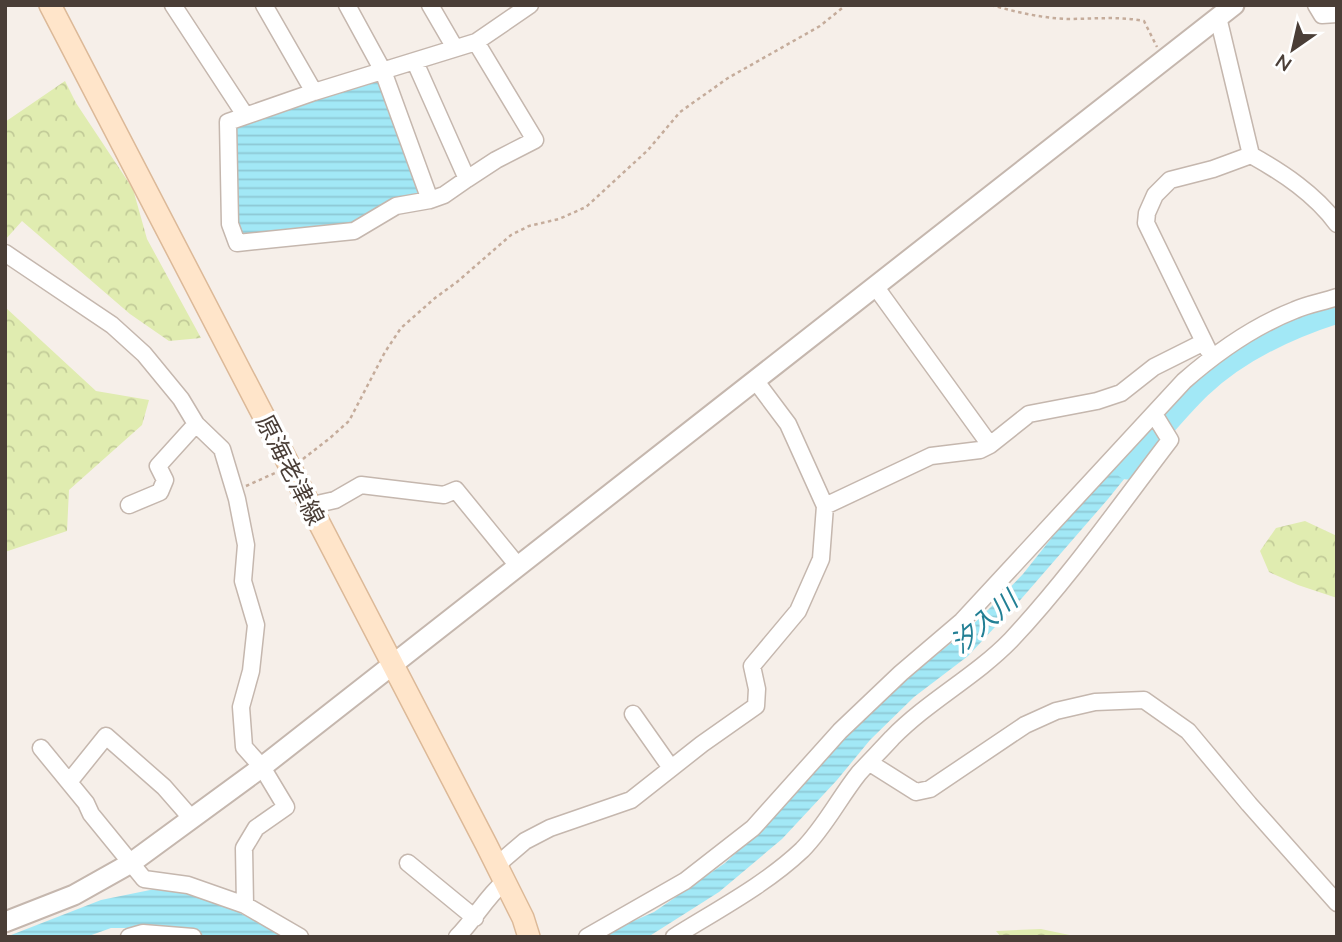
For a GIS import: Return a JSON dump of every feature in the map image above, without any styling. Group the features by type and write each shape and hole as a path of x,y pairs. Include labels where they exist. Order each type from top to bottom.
{"main road":[{"name":"原海老津線","path":"50,5 501,873 523,918 528,937"}],"street":[{"path":"264,5 314,92"},
{"path":"347,5 383,71 430,200"},
{"path":"430,5 455,48"},
{"path":"1316,5 1322,15 1337,14"},
{"path":"177,7 245,115"},
{"path":"476,42 535,141 496,160 444,195 396,206 354,231 237,243 229,224 228,122 314,92 476,42 522,8"},
{"path":"5,922 74,895 131,863 262,767 1226,11"},
{"path":"1226,11 1233,86 1251,155 1290,178 1337,224"},
{"path":"415,62 467,179"},
{"path":"1208,349 1146,223 1147,213 1155,195 1170,180 1213,169 1251,155"},
{"path":"5,253 112,325 136,347 181,399 196,424 222,449 237,499 246,545 243,581 256,625 251,671 241,707 244,747 262,767 285,807 256,828 244,848 245,905"},
{"path":"875,286 990,446"},
{"path":"825,506 931,456 980,450 990,446 1029,414 1097,401 1121,393 1154,367 1230,344 1296,309 1337,297"},
{"path":"587,937 685,881 752,828 840,731 901,673 962,621 1184,381 1208,349"},
{"path":"457,937 475,918 501,873 525,841 550,828 631,800 757,706 757,689 752,666 798,611 821,559 825,506 788,424 755,380"},
{"path":"674,937 766,879 802,850 860,773 893,737 927,707 981,667 1009,641 1066,577 1170,440 1154,414"},
{"path":"129,505 160,492 165,480 158,466 196,424"},
{"path":"308,506 335,500 361,485 444,495 456,491 518,566"},
{"path":"870,763 916,792 930,789 1025,725 1056,711 1095,702 1144,700 1188,731 1337,903"},
{"path":"633,714 671,768"},
{"path":"69,782 106,736 164,787 192,819"},
{"path":"41,748 144,879 188,885 245,905 300,937"},
{"path":"408,863 475,918"},
{"path":"129,937 143,933 193,937"}],"path":[{"path":"233,491 289,468 313,452 349,421 384,352 401,328 510,235 586,207 648,150 680,112 728,78 820,26 846,5"},
{"path":"991,5 1018,13 1066,19 1127,18 1144,22 1164,59"}],"green space":[{"path":"65,81 76,103 133,189 147,239 201,338 169,341 130,314 22,221 5,240 5,122"},
{"path":"5,307 96,391 149,400 142,425 69,490 67,531 5,552"},
{"path":"1305,521 1337,536 1337,598 1269,572 1260,551 1276,528"},
{"path":"1041,929 1079,937 1001,937 996,931"}],"water":[{"path":"379,81 422,194 354,222 240,237 235,224 235,125"},
{"name":"汐入川","path":"1152,421 1158,429 1137,463 1022,598 968,656 914,697 870,740 782,839 719,892 648,937 604,937 613,930 654,912 725,863 766,825 835,743 880,700 966,631 1023,574 1080,502"},
{"path":"155,889 190,892 214,899 284,937 213,937 165,928 111,928 86,937 6,937 101,900"}],"waterway":[{"name":"汐入川","path":"1127,468 1190,397 1230,362 1282,333 1337,312"}]}
